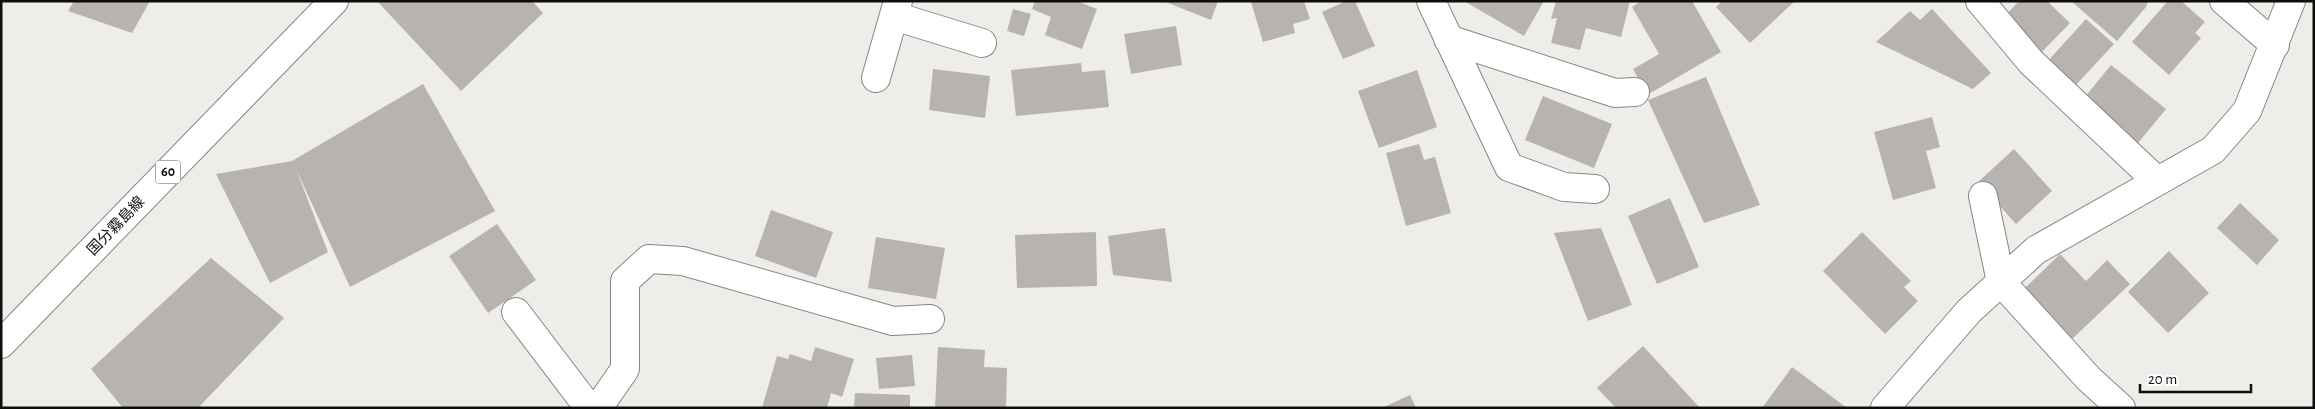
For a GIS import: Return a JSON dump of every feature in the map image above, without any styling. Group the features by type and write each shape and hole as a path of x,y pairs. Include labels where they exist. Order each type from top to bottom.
{"street":[{"name":"国分霧島線","path":"1,344 334,1"},
{"path":"1431,1 1509,167 1564,186 1595,189"},
{"path":"1980,1 2031,62 2158,181"},
{"path":"2224,1 2275,45"},
{"path":"1885,408 1969,311 2036,250 2213,150 2247,110 2275,45 2291,1"},
{"path":"876,78 896,8 982,43"},
{"path":"1448,39 1615,93 1635,92"},
{"path":"1983,196 2001,282 2089,379 2121,408"},
{"path":"598,408 625,369 625,281 649,259 683,261 893,321 930,319"},
{"path":"516,312 590,408"}],"building":[{"path":"74,1 150,1 132,33 68,11"},
{"path":"377,1 532,1 543,13 461,91"},
{"path":"1035,1 1077,1 1097,9 1082,49 1045,35 1051,17 1032,9"},
{"path":"1163,1 1218,1 1211,20"},
{"path":"1304,1 1310,19 1293,24 1295,33 1263,42 1251,2"},
{"path":"1346,1 1355,1 1375,46 1343,59 1322,12"},
{"path":"1464,1 1544,1 1524,36"},
{"path":"1556,1 1630,1 1621,37 1586,28 1580,50 1551,43 1557,18 1551,19"},
{"path":"1641,1 1692,1 1721,52 1647,95 1633,69 1659,54 1632,7"},
{"path":"1722,1 1795,1 1750,43 1716,7"},
{"path":"2019,1 2047,1 2070,23 2038,56 2000,21"},
{"path":"2071,1 2148,1 2146,7 2117,41"},
{"path":"2168,1 2181,1 2205,22 2195,33 2201,38 2169,75 2132,42"},
{"path":"1013,9 1031,14 1024,36 1007,31"},
{"path":"1932,9 1991,73 1973,89 1876,42 1910,11 1920,20"},
{"path":"2086,19 2114,44 2073,88 2046,63"},
{"path":"1176,26 1182,65 1131,74 1124,34"},
{"path":"1081,63 1082,72 1105,70 1109,107 1016,116 1011,70"},
{"path":"2111,65 2166,109 2134,148 2080,103"},
{"path":"933,69 990,76 985,118 929,110"},
{"path":"1417,70 1437,127 1379,148 1358,91"},
{"path":"1706,77 1760,205 1704,223 1648,100"},
{"path":"423,84 495,211 350,287 296,169 328,252 270,283 216,174 292,161"},
{"path":"1543,96 1612,124 1594,168 1525,140"},
{"path":"1932,117 1940,147 1926,151 1936,188 1893,200 1874,132"},
{"path":"1419,144 1424,160 1435,157 1451,213 1406,226 1386,153"},
{"path":"2014,149 2052,191 2016,224 1978,182"},
{"path":"1670,198 1699,267 1657,284 1628,216"},
{"path":"2240,203 2279,240 2257,265 2217,228"},
{"path":"771,210 833,232 816,278 755,256"},
{"path":"497,224 536,280 488,313 449,256"},
{"path":"1165,228 1172,282 1113,275 1108,236"},
{"path":"1601,228 1632,305 1588,321 1554,233"},
{"path":"1096,232 1097,286 1017,288 1015,235"},
{"path":"1862,232 1911,281 1904,287 1918,301 1885,334 1823,271"},
{"path":"876,237 945,248 936,299 868,288"},
{"path":"2169,251 2209,293 2168,333 2128,292"},
{"path":"2060,254 2086,281 2107,260 2130,284 2070,341 2022,291"},
{"path":"211,258 284,318 198,408 123,408 91,369"},
{"path":"1643,346 1700,408 1616,408 1597,388"},
{"path":"815,347 854,359 842,397 831,393 827,408 762,408 777,356 788,359 790,354 811,361"},
{"path":"938,347 985,350 984,367 1007,368 1006,408 935,408"},
{"path":"912,355 915,386 879,389 876,358"},
{"path":"1792,367 1847,408 1762,408"},
{"path":"855,393 910,395 910,408 854,408"},
{"path":"1410,395 1416,408 1382,408"}]}
